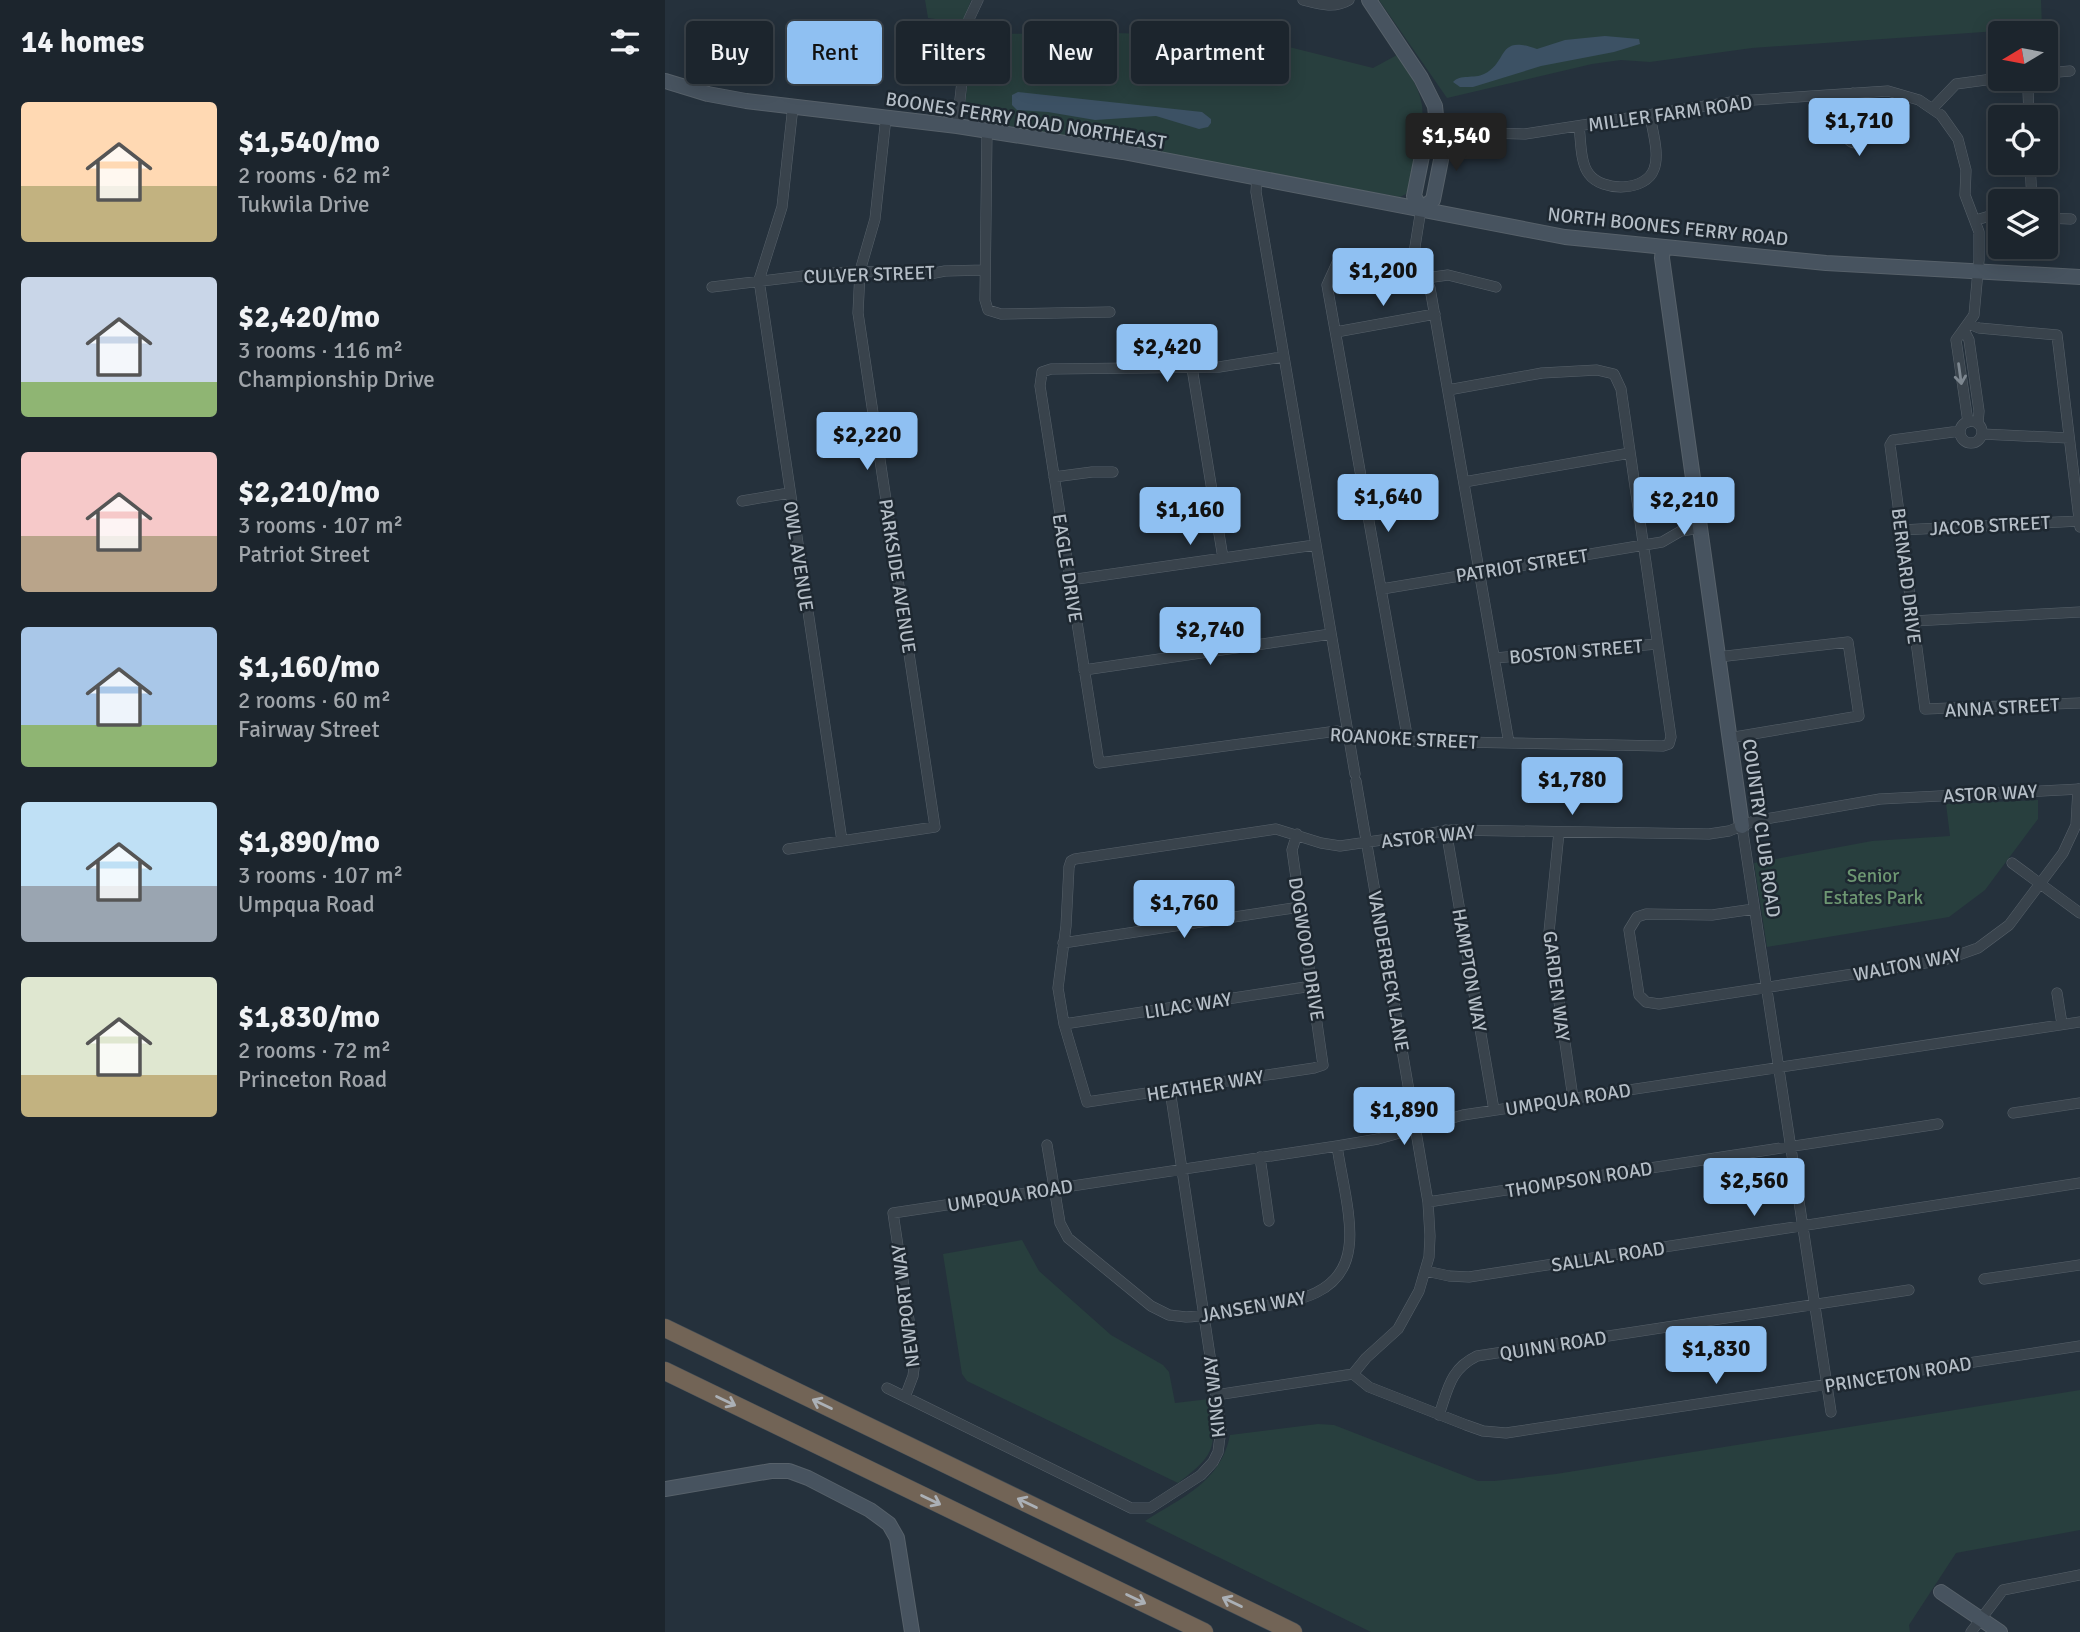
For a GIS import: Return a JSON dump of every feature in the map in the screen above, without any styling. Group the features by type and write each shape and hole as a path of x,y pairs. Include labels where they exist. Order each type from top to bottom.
{"highway":[{"path":"665,1328 1293,1632"},
{"path":"665,1371 1205,1632"}],"main road":[{"path":"1369,0 1427,88 1435,106 1437,125 1445,140 1433,200 1421,209"},
{"name":"BOONES FERRY ROAD NORTHEAST","path":"665,82 708,93 987,130 1257,177"},
{"name":"NORTH BOONES FERRY ROAD","path":"1257,177 1565,237 1826,263 2080,277"},
{"name":"COUNTRY CLUB ROAD","path":"1663,247 1662,258 1742,826"},
{"path":"665,1489 771,1471 789,1471 870,1510 889,1524 897,1538 912,1632"},
{"path":"1941,1592 2000,1632"}],"street":[{"path":"957,126 969,19 978,0"},
{"path":"1303,0 1327,6 1343,4 1349,0"},
{"path":"2058,72 2070,71"},
{"path":"1988,80 1956,84 1934,108 1946,120 1961,146 1966,170 1965,195 1976,220 1979,237 1974,312 1967,327 1976,427 1975,442 1968,442 1961,436 1961,431 1976,427 2069,438"},
{"name":"MILLER FARM ROAD","path":"1437,125 1525,134 1733,101 1888,91 1919,100 1934,108"},
{"path":"1853,93 1855,122"},
{"name":"OWL AVENUE","path":"793,106 782,207 758,280 842,841"},
{"path":"1579,126 1585,167 1593,179 1602,184 1636,186 1646,181 1655,167 1650,115"},
{"name":"PARKSIDE AVENUE","path":"842,841 936,827 858,313 860,271 875,219 886,117"},
{"path":"987,130 985,300 988,310 1001,314 1111,312"},
{"name":"VANDERBECK LANE","path":"1257,177 1256,192 1282,357 1428,1202 1430,1237 1426,1271 1419,1292 1404,1321 1353,1374"},
{"path":"1421,209 1414,253 1426,278 1435,314 1509,743"},
{"path":"1976,220 1988,216"},
{"path":"2058,218 2071,219"},
{"path":"1337,263 1327,285 1408,741"},
{"name":"CULVER STREET","path":"712,287 860,271 924,275 945,271 985,270"},
{"path":"1426,278 1448,275 1496,287"},
{"path":"1336,332 1435,314"},
{"path":"1967,327 2057,335 2080,527"},
{"path":"1223,558 1192,368 1238,365 1282,357"},
{"name":"EAGLE DRIVE","path":"1099,763 1040,386 1042,372 1057,369 1192,368"},
{"path":"1448,390 1554,372 1597,370 1614,374 1621,389 1657,644"},
{"name":"BERNARD DRIVE","path":"1924,709 1890,441 1961,431"},
{"path":"1464,482 1630,453"},
{"path":"1054,477 1113,472"},
{"path":"742,500 789,493"},
{"name":"JACOB STREET","path":"1901,530 2079,521"},
{"name":"PATRIOT STREET","path":"1382,589 1666,541 1681,531 1700,528"},
{"path":"1070,580 1315,545"},
{"path":"1913,621 2080,612"},
{"path":"1084,670 1331,634"},
{"path":"1718,657 1848,642 1859,716 1729,738"},
{"name":"BOSTON STREET","path":"1495,658 1657,644"},
{"name":"ROANOKE STREET","path":"1099,763 1337,731 1408,741 1663,746 1669,744 1671,737 1657,644"},
{"name":"ANNA STREET","path":"1924,709 2080,703"},
{"name":"ASTOR WAY","path":"1063,943 1071,861 1268,830 1283,830 1329,845 1347,846 1446,830 1700,834 1729,831 1754,821 1898,797 2079,789"},
{"name":"WALTON WAY","path":"1754,909 1712,915 1646,914 1637,917 1629,930 1637,988 1641,998 1654,1004 1766,988 1957,957 1978,948 1998,935 2041,885 2063,853 2072,835 2078,812 2079,789"},
{"name":"COUNTRY CLUB ROAD","path":"1742,826 1831,1412"},
{"name":"HAMPTON WAY","path":"1446,830 1494,1110"},
{"name":"GARDEN WAY","path":"1559,832 1549,932 1573,1098"},
{"name":"DOGWOOD DRIVE","path":"1297,834 1292,850 1323,1065"},
{"path":"788,849 842,841"},
{"path":"2012,863 2080,913"},
{"path":"1064,1024 1058,988 1063,943 1300,907"},
{"name":"LILAC WAY","path":"1064,1024 1312,986"},
{"path":"2057,993 2062,1024"},
{"name":"UMPQUA ROAD","path":"893,1213 1378,1139 1449,1118 1494,1110 2080,1021"},
{"name":"HEATHER WAY","path":"1064,1024 1087,1102 1323,1065"},
{"name":"KING WAY","path":"887,1388 1122,1504 1145,1510 1192,1482 1213,1462 1221,1436 1170,1090"},
{"path":"2013,1113 2080,1103"},
{"name":"THOMPSON ROAD","path":"1428,1202 1938,1124"},
{"name":"JANSEN WAY","path":"1047,1144 1062,1229 1073,1244 1158,1311 1174,1316 1204,1315 1305,1298 1324,1289 1336,1277 1345,1263 1350,1238 1337,1146"},
{"path":"1260,1157 1269,1221"},
{"name":"SALLAL ROAD","path":"1426,1271 1469,1277 2080,1183"},
{"name":"NEWPORT WAY","path":"893,1213 915,1360 913,1376 905,1397"},
{"path":"1985,1279 2080,1265"},
{"name":"QUINN ROAD","path":"1439,1415 1454,1372 1464,1362 1477,1356 1909,1290"},
{"name":"PRINCETON ROAD","path":"1353,1374 1369,1387 1439,1415 1476,1429 1506,1433 2080,1346"},
{"path":"1216,1395 1353,1374"},
{"path":"1971,1632 1999,1593 2007,1588 2080,1575"}],"green space":[{"path":"925,0 971,0 964,21 928,18"},
{"path":"1379,0 2041,0 2042,21 1988,21 1988,32 1752,48 1650,62 1621,60 1592,64 1447,98"},
{"path":"1117,33 1131,33 1131,84 1289,84 1289,47 1373,68 1397,55 1415,85 1423,114 1409,188 1406,194 1400,197 975,120 967,115 965,106 967,84 1010,84 1010,34 1024,34 1024,84 1117,84"},
{"name":"Senior Estates Park","path":"2038,800 2038,819 1985,890 1949,917 1767,947 1754,863 1872,841 1950,836 1946,804"},
{"path":"1022,1240 1039,1271 1111,1335 1163,1365 1169,1372 1175,1403 1209,1399 1213,1428 1211,1448 1201,1464 1178,1483 967,1381 962,1374 943,1254"},
{"path":"2080,1390 2080,1530 1956,1553 1909,1625 1910,1632 1371,1632 1145,1521 1186,1496 1209,1477 1225,1451 1230,1435 1318,1424 1334,1425 1478,1481 1494,1481 1556,1474"}],"water":[{"path":"1605,36 1639,39 1640,44 1614,52 1541,66 1473,87 1460,87 1453,82 1459,78 1484,74 1492,69 1509,47 1515,45 1537,49 1565,40"},
{"path":"1018,92 1202,112 1211,119 1211,123 1208,127 1199,129 1156,116 1095,120 1017,110 1012,105 1012,95"}]}
